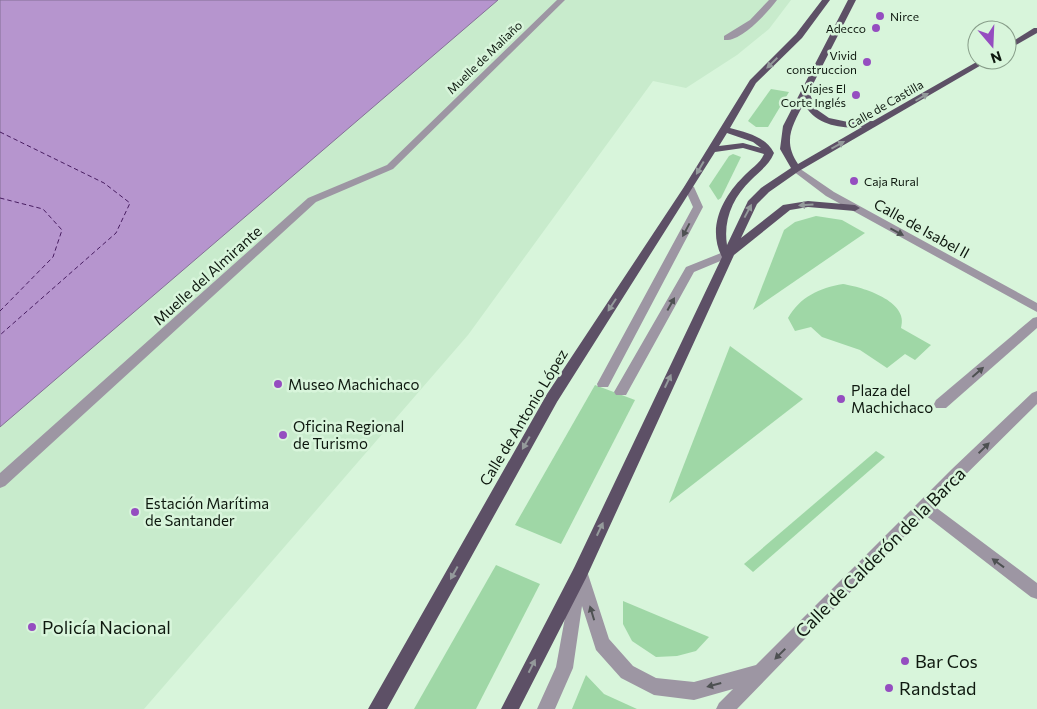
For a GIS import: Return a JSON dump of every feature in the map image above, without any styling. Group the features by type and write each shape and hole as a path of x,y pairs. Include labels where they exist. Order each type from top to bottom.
{"main road":[{"name":"Calle de Antonio López","path":"377,709 552,398 689,187 753,82 799,36 826,0"},
{"path":"510,709 580,573 748,210 757,197 796,168 786,154 784,140 788,126 852,0"},
{"path":"1017,42 1037,30"},
{"name":"Calle de Castilla","path":"796,168 969,70"},
{"path":"804,92 812,110 834,122 862,125 880,121"},
{"path":"723,129 751,138 764,145 769,153 763,164 737,188 723,215 720,226 722,248 726,255"},
{"path":"710,150 737,145 747,146 761,151 764,156 763,164"},
{"path":"726,255 787,207 808,204 855,208"}],"street":[{"name":"Muelle de Maliaño","path":"446,111 561,0"},
{"path":"727,38 744,30 759,18 773,0"},
{"name":"Muelle del Almirante","path":"0,482 312,200 390,167 446,111"},
{"name":"Calle de Isabel II","path":"796,168 830,194 1037,308"},
{"path":"603,384 698,207 689,187"},
{"path":"621,392 690,270 726,255"},
{"path":"941,404 1037,321"},
{"name":"Calle de Calderón de la Barca","path":"725,709 957,473 1037,396"},
{"path":"925,507 1037,592"},
{"path":"580,573 602,644 627,672 654,686 694,691 761,672"},
{"path":"546,709 564,668 580,573"}],"shaded area":[{"path":"0,0 498,0 0,427"},
{"path":"498,0 791,0 769,29 737,55 686,88 653,81 468,335 144,709 0,709 0,427"},
{"path":"771,89 789,92 768,127 756,127 748,121"},
{"path":"733,154 741,157 721,198 718,200 709,186 729,156"},
{"path":"816,216 842,220 865,233 753,310 784,230 795,222"},
{"path":"843,284 872,292 892,303 902,318 901,328 931,345 915,360 905,354 887,368 860,350 822,337 811,327 795,331 788,318 798,304 818,291"},
{"path":"730,346 803,399 669,503"},
{"path":"595,385 635,400 561,544 515,525"},
{"path":"876,451 885,457 753,572 744,564"},
{"path":"496,565 540,584 476,709 414,709"},
{"path":"623,601 709,637 696,651 677,656 656,657 632,641 623,624"},
{"path":"586,675 604,694 637,709 572,709"}],"ferry route":[{"path":"0,132 104,183 130,203 116,233 0,335"},
{"path":"0,198 43,209 62,230 53,257 0,311"}],"place":[{"name":"Nirce","path":"880,16"},
{"name":"Adecco","path":"876,28"},
{"name":"Vivid construccion","path":"867,62"},
{"name":"Viajes El Corte Inglés","path":"856,95"},
{"name":"Caja Rural","path":"854,181"},
{"name":"Museo Machichaco","path":"278,384"},
{"name":"Plaza del Machichaco","path":"841,399"},
{"name":"Oficina Regional de Turismo","path":"283,435"},
{"name":"Estación Marítima de Santander","path":"135,512"},
{"name":"Policía Nacional","path":"32,627"},
{"name":"Bar Cos","path":"905,661"},
{"name":"Randstad","path":"889,688"}]}
